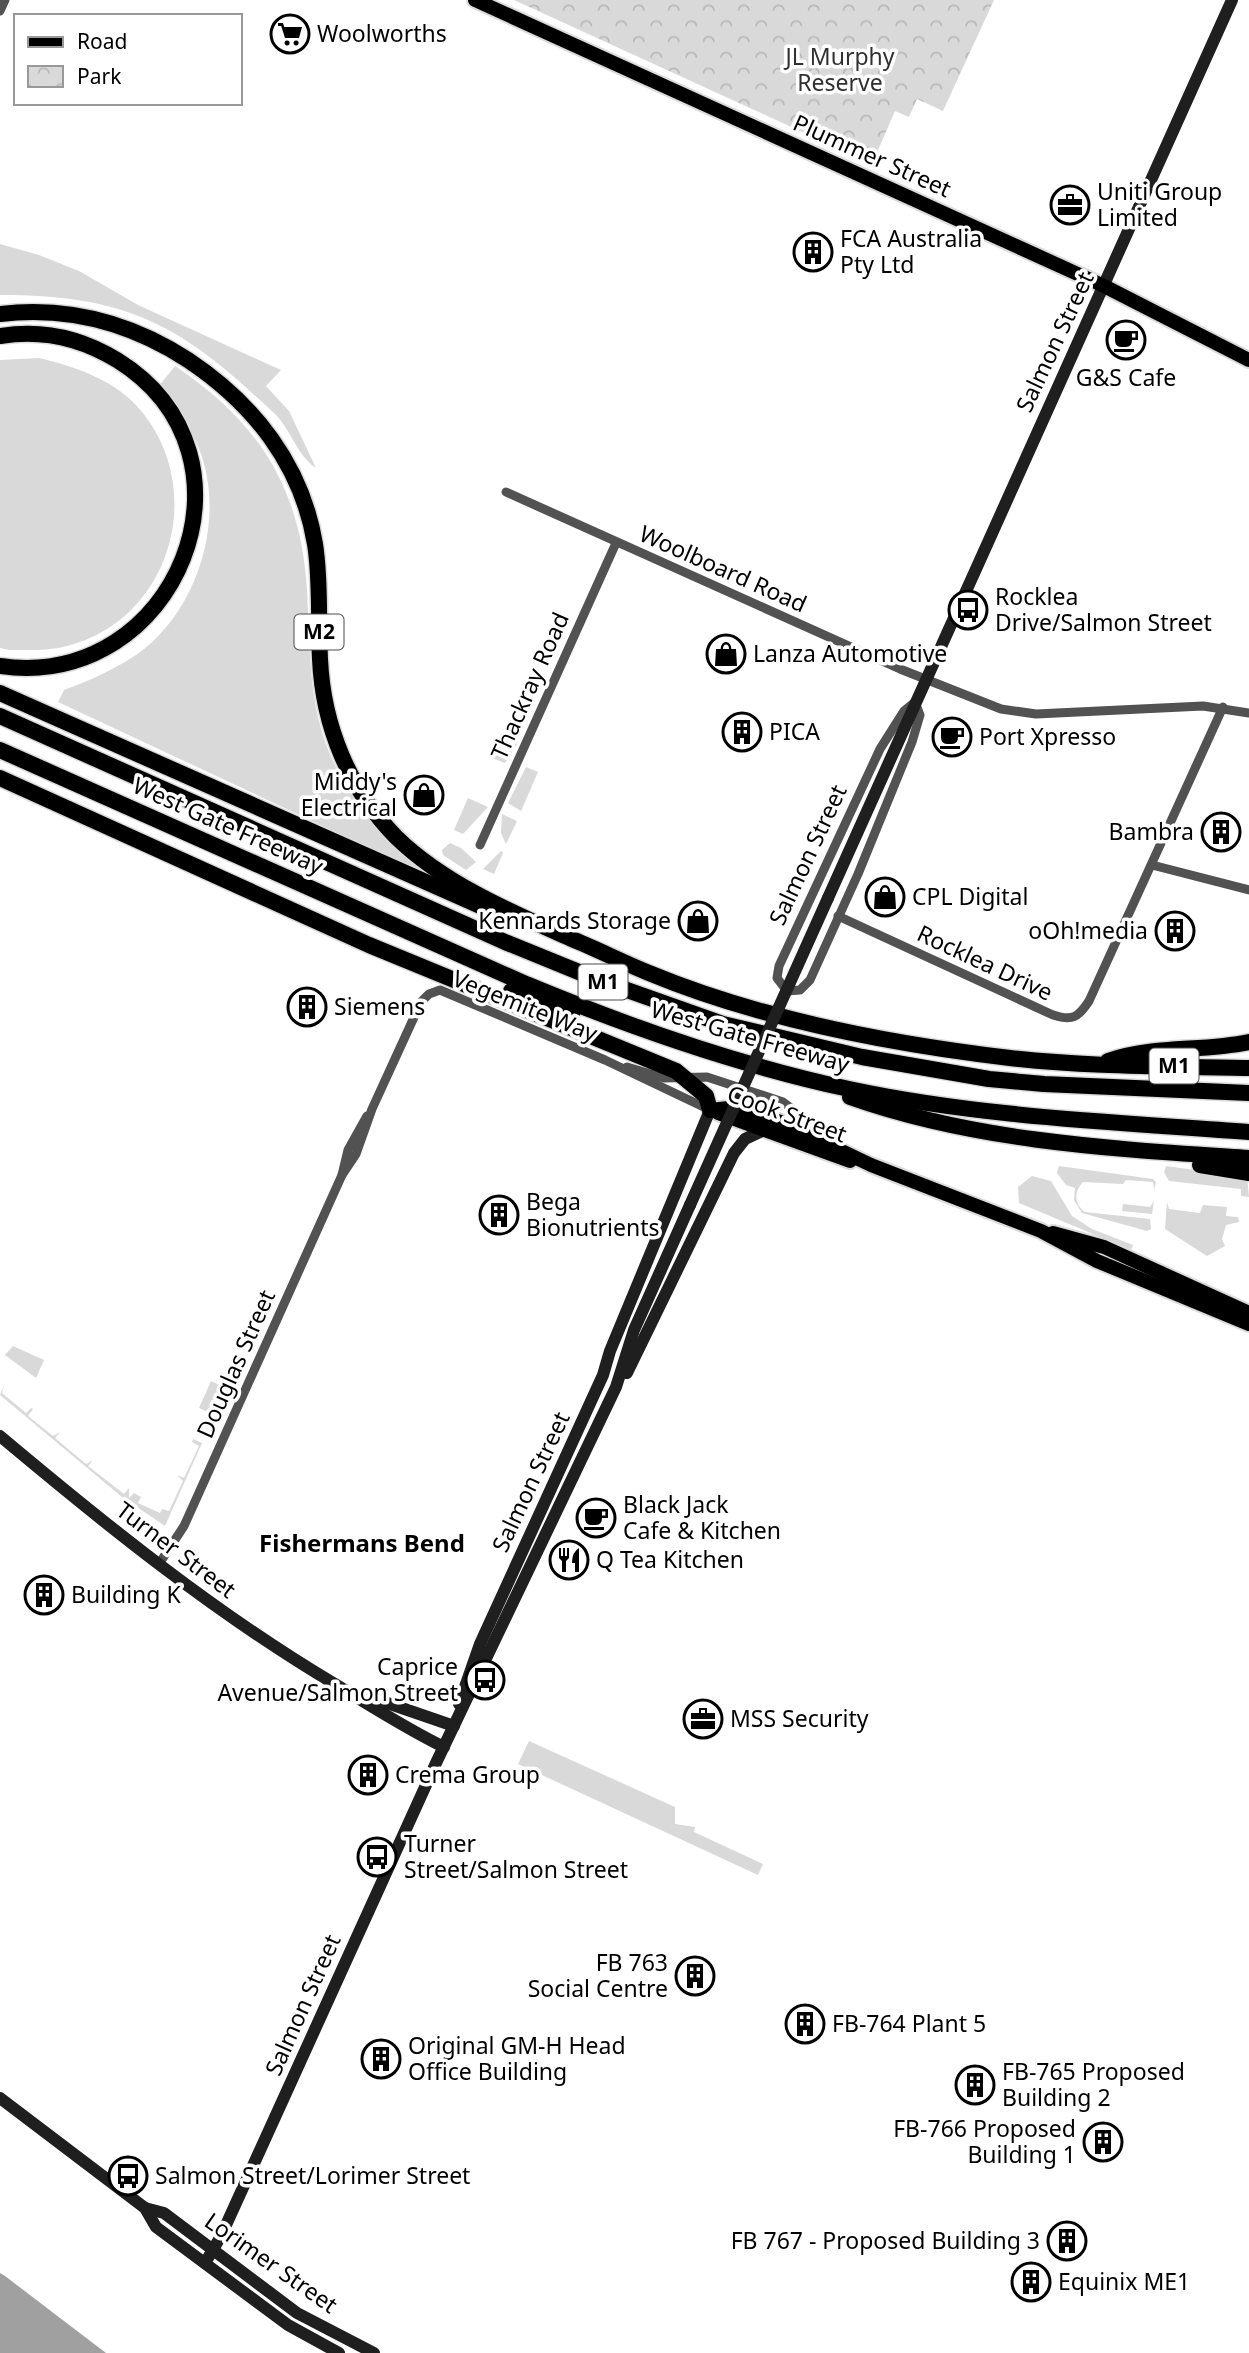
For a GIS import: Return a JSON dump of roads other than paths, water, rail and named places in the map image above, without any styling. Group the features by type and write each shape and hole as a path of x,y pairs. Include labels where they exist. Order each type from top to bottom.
{"highway":[{"name":"M2","path":"0,314 39,310 61,312 84,315 121,326 153,340 202,370 257,419 283,454 306,507 315,542 319,583 320,661 326,708 344,762 360,792 395,835 443,873 537,924 652,974"},
{"path":"0,336 33,333 57,335 105,353 127,366 155,393 181,433 191,460 195,513 188,549 172,586 136,628 104,650 71,663 33,669 0,666"},
{"name":"M1","path":"0,693 580,949 752,1007 824,1025 957,1051 1099,1064 1249,1068"},
{"name":"West Gate Freeway","path":"0,716 505,942 596,979 723,1024 862,1057 989,1079 1249,1093"},
{"name":"West Gate Freeway","path":"0,750 526,984 677,1043 785,1074 850,1089 981,1111 1249,1132"},
{"path":"0,778 421,968 632,1050 684,1077 706,1096 710,1110"},
{"path":"222,878 410,955 604,1027 677,1043"},
{"path":"1099,1064 1151,1050 1203,1048 1249,1042"},
{"path":"785,1074 887,1110 1044,1142 1140,1153 1249,1158"},
{"path":"1140,1153 1169,1161 1249,1173"}],"main road":[{"name":"Plummer Street","path":"475,0 1104,286 1249,360"},
{"name":"Cook Street","path":"710,1110 729,1107 749,1110 814,1137 870,1165 1041,1231 1104,1247 1249,1313"},
{"name":"Cook Street","path":"710,1110 834,1157 870,1165"},
{"name":"Cook Street","path":"1041,1231 1098,1262 1249,1324"},
{"path":"1098,1262 1104,1247"}],"street":[{"path":"0,11 5,0"},
{"name":"Salmon Street","path":"616,1387 634,1330 1232,0"},
{"name":"Woolboard Road","path":"506,492 925,679"},
{"name":"Thackray Road","path":"480,845 616,543"},
{"path":"925,679 988,705 1025,714 1223,707 1249,713"},
{"name":"Salmon Street","path":"915,702 920,715 912,742 807,985 795,992 783,988 776,978 777,970 813,892 880,749 904,711 915,702"},
{"name":"Rocklea Drive","path":"838,916 1067,1020 1076,1018 1089,1001 1223,707"},
{"path":"1152,865 1249,890"},
{"name":"Vegemite Way","path":"429,994 440,990 450,992 605,1060 710,1110"},
{"name":"Douglas Street","path":"159,1564 189,1514 342,1175 348,1150 372,1109 419,1006 429,994"},
{"name":"Vegemite Way","path":"605,1060 659,1077 707,1077 741,1088"},
{"name":"Cook Street","path":"741,1088 791,1107 814,1137"},
{"name":"Salmon Street","path":"205,2263 214,2250 520,1573 710,1110"},
{"name":"Salmon Street","path":"520,1573 616,1387 632,1362 729,1163 743,1141 764,1130"},
{"path":"693,1150 711,1147 729,1163"},
{"name":"Salmon Street","path":"603,1375 634,1330"},
{"name":"Turner Street","path":"0,1436 159,1564 265,1643 400,1725 443,1746"},
{"name":"Turner Street","path":"335,1684 452,1726"},
{"name":"Lorimer Street","path":"0,2098 145,2208 164,2213 297,2313 374,2353"},
{"name":"Lorimer Street","path":"145,2208 156,2227 288,2325 339,2353"}],"place":[{"name":"Woolworths","path":"290,34"},
{"name":"Uniti Group Limited","path":"1070,205"},
{"name":"FCA Australia Pty Ltd","path":"813,252"},
{"name":"G&S Cafe","path":"1126,340"},
{"name":"Rocklea Drive/Salmon Street","path":"968,610"},
{"name":"Lanza Automotive","path":"726,654"},
{"name":"PICA","path":"742,732"},
{"name":"Port Xpresso","path":"952,737"},
{"name":"Middy's Electrical","path":"424,795"},
{"name":"Bambra","path":"1221,832"},
{"name":"CPL Digital","path":"885,897"},
{"name":"Kennards Storage","path":"698,921"},
{"name":"oOh!media","path":"1175,931"},
{"name":"Siemens","path":"307,1007"},
{"name":"Bega Bionutrients","path":"499,1215"},
{"name":"Black Jack Cafe & Kitchen","path":"596,1518"},
{"name":"Q Tea Kitchen","path":"569,1560"},
{"name":"Building K","path":"44,1595"},
{"name":"Caprice Avenue/Salmon Street","path":"485,1680"},
{"name":"MSS Security","path":"703,1719"},
{"name":"Crema Group","path":"368,1775"},
{"name":"Turner Street/Salmon Street","path":"377,1857"},
{"name":"FB 763 Social Centre","path":"695,1976"},
{"name":"FB-764 Plant 5","path":"805,2024"},
{"name":"Original GM-H Head Office Building","path":"381,2059"},
{"name":"FB-765 Proposed Building 2","path":"975,2085"},
{"name":"FB-766 Proposed Building 1","path":"1103,2142"},
{"name":"Salmon Street/Lorimer Street","path":"128,2176"},
{"name":"FB 767 - Proposed Building 3","path":"1067,2241"},
{"name":"Equinix ME1","path":"1031,2282"}],"district":[{"name":"Fishermans Bend","path":"362,1544"}],"park label":[{"name":"JL Murphy Reserve","path":"840,70"}]}
